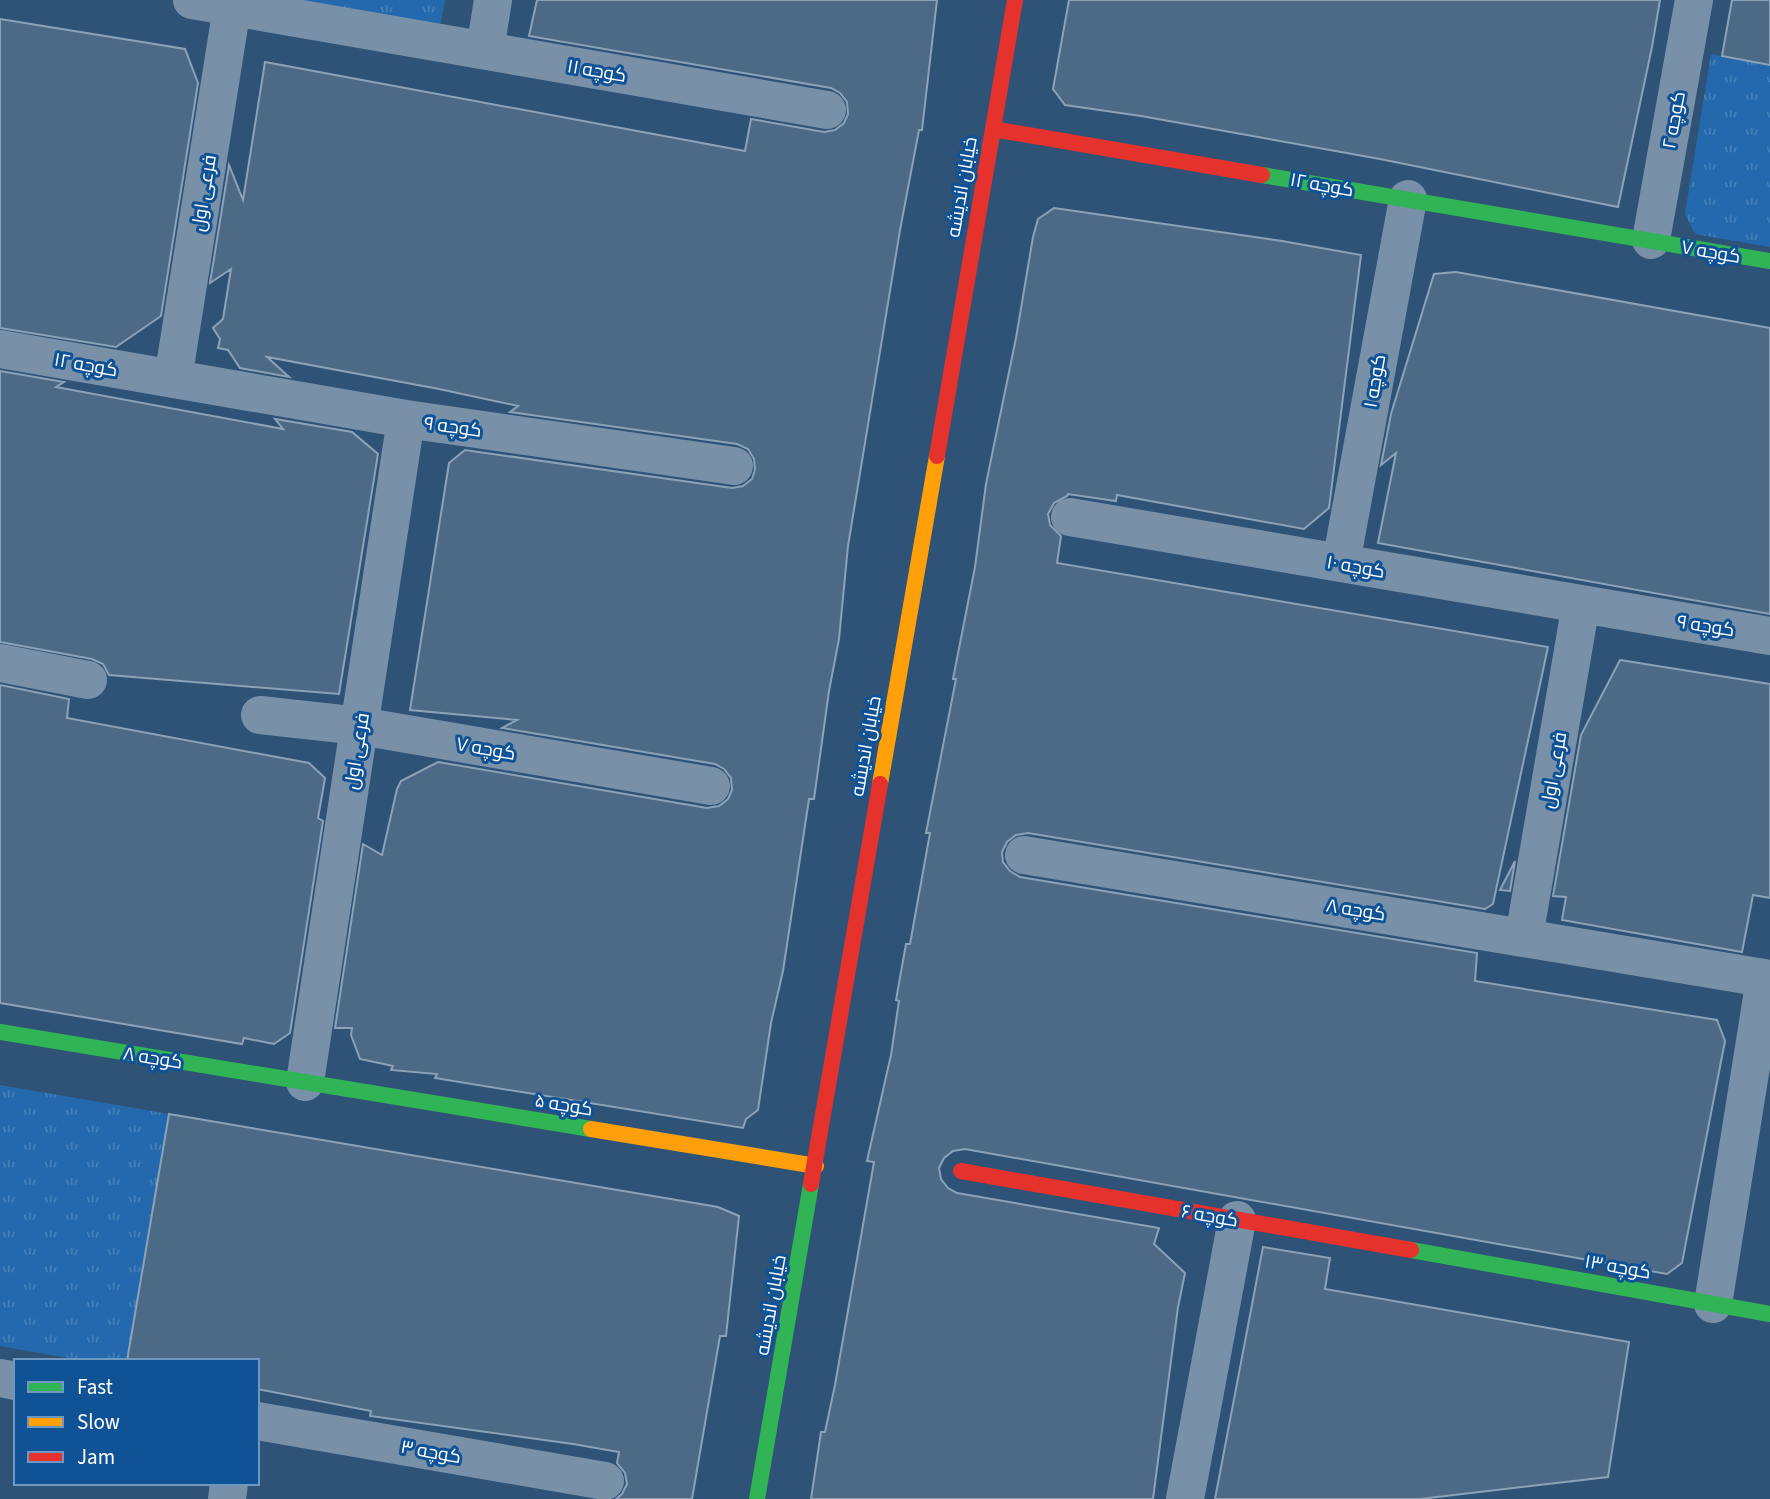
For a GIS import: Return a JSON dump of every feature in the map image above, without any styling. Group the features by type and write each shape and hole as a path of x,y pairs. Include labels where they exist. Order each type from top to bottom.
{"street":[{"name":"کوچه ۱۱","path":"192,0 827,110"},
{"path":"485,50 493,0"},
{"name":"خیابان اندیشه","path":"757,1499 1015,0"},
{"name":"کوچه ۲","path":"1651,240 1694,0"},
{"name":"فرعی اول","path":"173,379 232,7"},
{"name":"کوچه ۱۲","path":"993,129 1651,240"},
{"name":"کوچه ۱","path":"1341,563 1408,199"},
{"name":"کوچه ۷","path":"1651,240 1770,261"},
{"name":"کوچه ۱۲","path":"0,349 173,379"},
{"name":"کوچه ۹","path":"173,379 406,419 734,466"},
{"name":"فرعی اول","path":"305,1083 406,419"},
{"name":"کوچه ۱۰","path":"1070,517 1642,615"},
{"name":"فرعی اول","path":"1524,937 1581,604"},
{"name":"کوچه ۹","path":"1642,615 1770,636"},
{"path":"0,663 88,680"},
{"name":"کوچه ۷","path":"260,715 360,726 711,786"},
{"name":"کوچه ۸","path":"1024,855 1768,979"},
{"path":"1713,1304 1768,979"},
{"name":"کوچه ۸","path":"0,1032 305,1083"},
{"name":"کوچه ۵","path":"305,1083 816,1166"},
{"name":"کوچه ۶","path":"961,1171 1460,1259"},
{"path":"1185,1499 1237,1220"},
{"name":"کوچه ۱۳","path":"1460,1259 1770,1314"},
{"name":"کوچه ۳","path":"259,1421 604,1481"}],"green space":[{"path":"299,0 445,0 440,27"},
{"path":"1711,54 1770,65 1770,247 1695,234 1685,214"},
{"path":"0,1085 169,1114 127,1359 74,1359 0,1346"}],"building":[{"path":"537,0 937,0 922,130 919,130 900,230 848,546 839,639 814,799 809,799 783,971 771,1023 758,1110 746,1119 743,1128 435,1078 437,1074 391,1070 393,1066 360,1059 351,1035 352,1028 335,1028 363,844 382,855 401,781 438,762 707,808 719,806 728,799 732,790 731,778 724,769 715,764 502,728 517,720 410,710 449,463 465,450 732,488 743,486 752,479 754,459 748,449 737,444 510,412 518,406 267,357 289,377 240,368 228,350 218,348 220,339 213,328 223,319 231,269 210,283 229,165 243,200 265,62 745,151 751,119 824,132 835,130 844,123 848,114 847,102 840,93 831,88 529,36"},
{"path":"1069,0 1660,0 1618,207 1380,159 1065,105 1053,89"},
{"path":"1732,0 1770,0 1770,65 1722,56"},
{"path":"0,19 185,49 198,83 161,316 116,347 0,328"},
{"path":"1054,208 1361,255 1329,508 1304,529 1117,495 1116,501 1068,494 1054,503 1048,514 1050,525 1061,536 1057,563 1548,647 1493,904 1485,909 1028,833 1016,835 1007,842 1002,852 1003,862 1010,871 1020,877 1477,953 1475,981 1717,1020 1725,1041 1682,1263 1667,1274 965,1149 953,1151 944,1158 939,1168 941,1179 948,1188 957,1193 1159,1228 1154,1244 1185,1273 1178,1307 1153,1499 811,1499 821,1432 825,1432 835,1385 874,1162 867,1161 891,1055 899,1001 896,1000 906,944 910,944 930,833 926,833 956,679 953,679 975,567 986,484 1016,338 1033,237 1038,219"},
{"path":"1456,272 1770,328 1770,614 1378,543 1396,453 1381,465 1391,414 1434,274"},
{"path":"0,371 64,382 56,387 283,429 275,419 352,432 378,454 339,694 109,675 103,664 92,659 0,642"},
{"path":"1620,660 1770,684 1770,898 1753,895 1742,952 1562,920 1566,897 1553,896 1581,735"},
{"path":"0,685 69,699 67,718 309,763 325,778 318,818 323,821 290,1033 274,1044 244,1038 242,1044 0,1003"},
{"path":"1515,861 1510,891 1500,890"},
{"path":"169,1114 718,1207 739,1216 726,1336 720,1336 692,1499 616,1499 627,1484 625,1473 617,1463 619,1452 370,1416 371,1411 259,1389 259,1359 127,1359"},
{"path":"1263,1247 1330,1258 1325,1289 1629,1342 1608,1477 1420,1499 1215,1499"}],"traffic: fast":[{"path":"1262,175 1770,261"},
{"path":"0,1032 591,1129"},
{"path":"757,1499 811,1184"},
{"path":"1411,1250 1770,1314"}],"traffic: slow":[{"path":"880,784 937,456"},
{"path":"591,1129 816,1166"}],"traffic: jam":[{"path":"937,456 1015,0"},
{"path":"993,129 1262,175"},
{"path":"811,1184 880,784"},
{"path":"961,1171 1411,1250"}]}
